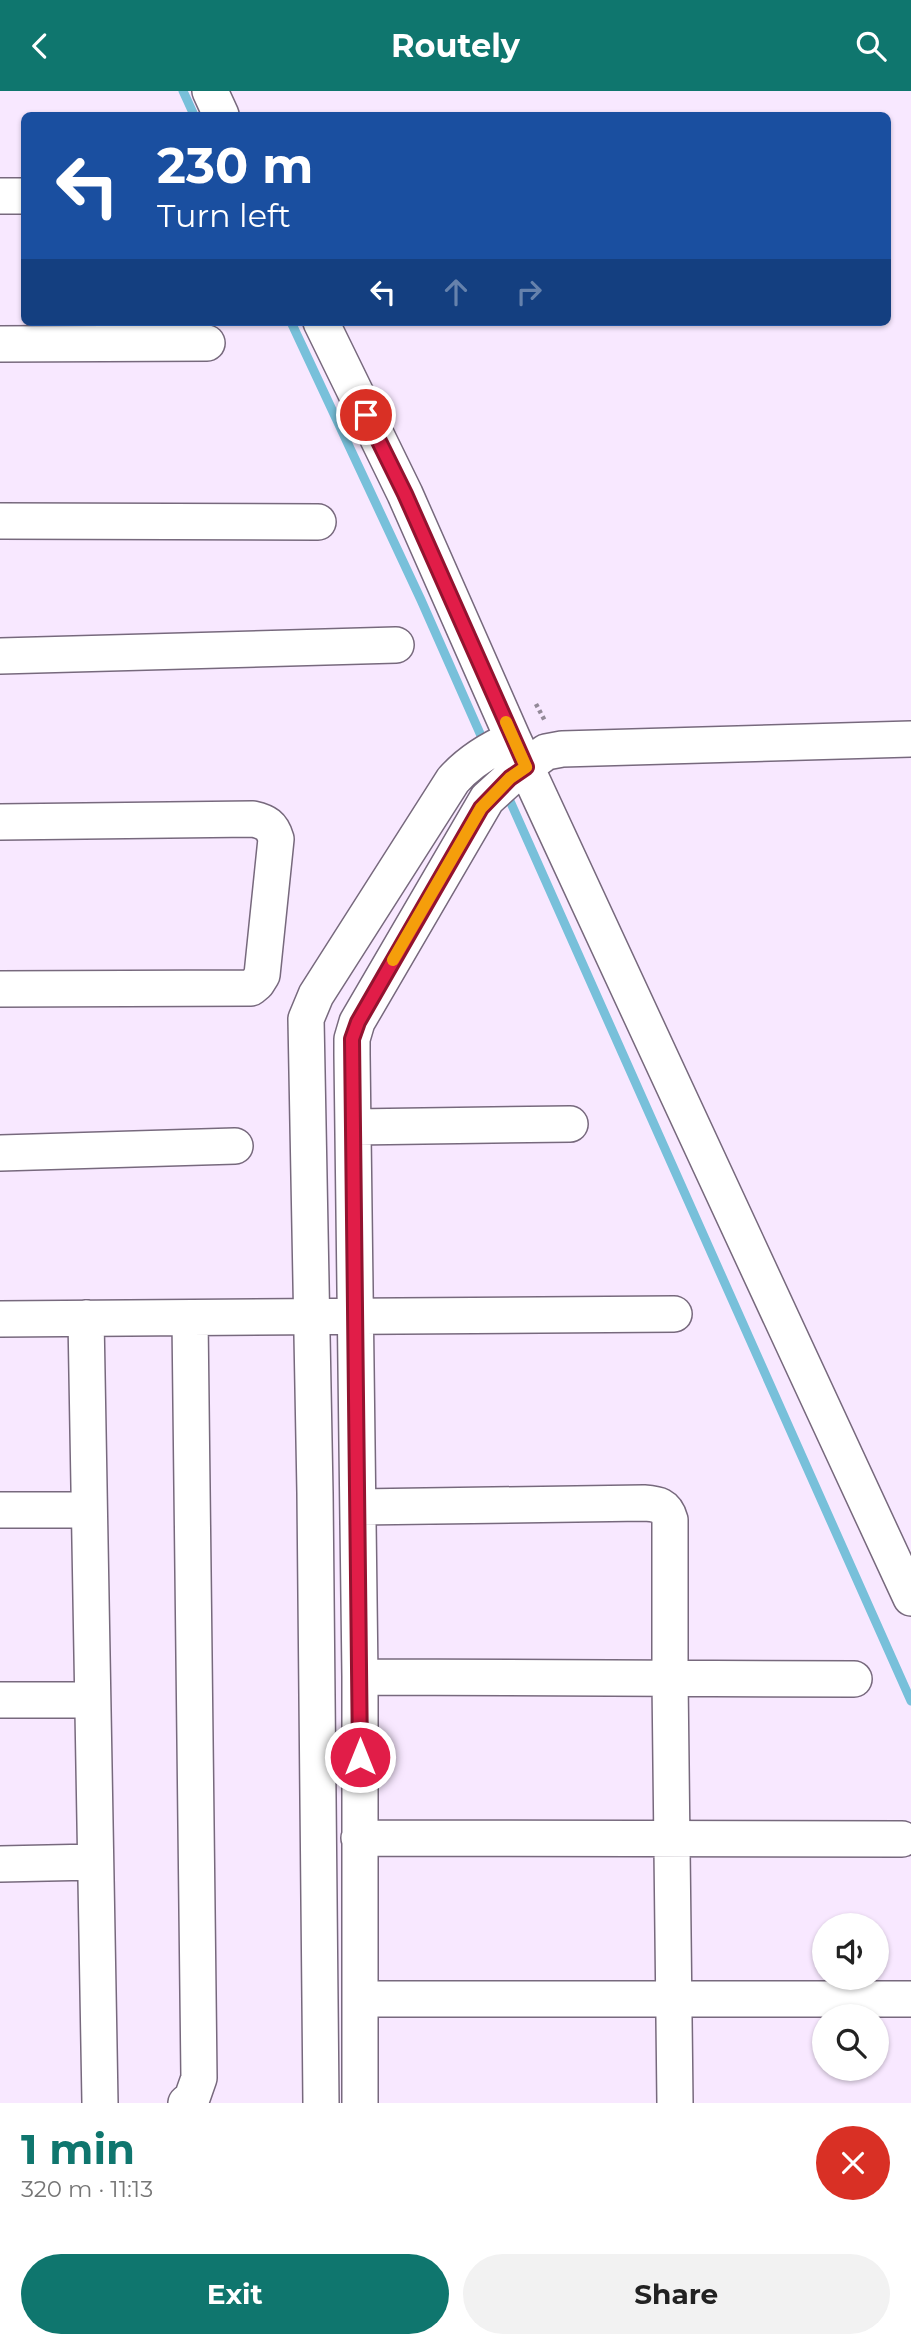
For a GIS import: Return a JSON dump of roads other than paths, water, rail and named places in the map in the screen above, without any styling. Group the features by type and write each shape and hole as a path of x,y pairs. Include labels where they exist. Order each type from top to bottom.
{"street":[{"path":"210,91 220,112"},
{"path":"0,196 21,196"},
{"path":"323,326 405,494 504,762 911,1598"},
{"path":"0,344 207,343"},
{"path":"0,521 318,521"},
{"path":"0,656 396,645"},
{"path":"321,2103 306,1020 316,995 453,780 463,769 562,749 911,739"},
{"path":"360,2103 360,1677 352,1039 358,1022 481,808 504,762"},
{"path":"0,822 253,820 265,822 273,829 276,839 262,975 251,988 0,989"},
{"path":"354,1127 570,1124"},
{"path":"0,1153 235,1146"},
{"path":"0,1319 674,1314"},
{"path":"86,1318 100,2103"},
{"path":"186,2103 192,2098 199,2078 190,1318"},
{"path":"358,1507 659,1504 667,1510 670,1520 675,2103"},
{"path":"0,1510 89,1510"},
{"path":"360,1677 854,1679"},
{"path":"0,1700 92,1700"},
{"path":"359,1838 902,1839"},
{"path":"0,1864 95,1862"},
{"path":"359,1999 911,1999"}],"waterway":[{"path":"183,91 193,112"},
{"path":"293,326 421,600 486,747"},
{"path":"506,792 911,1701"}]}
